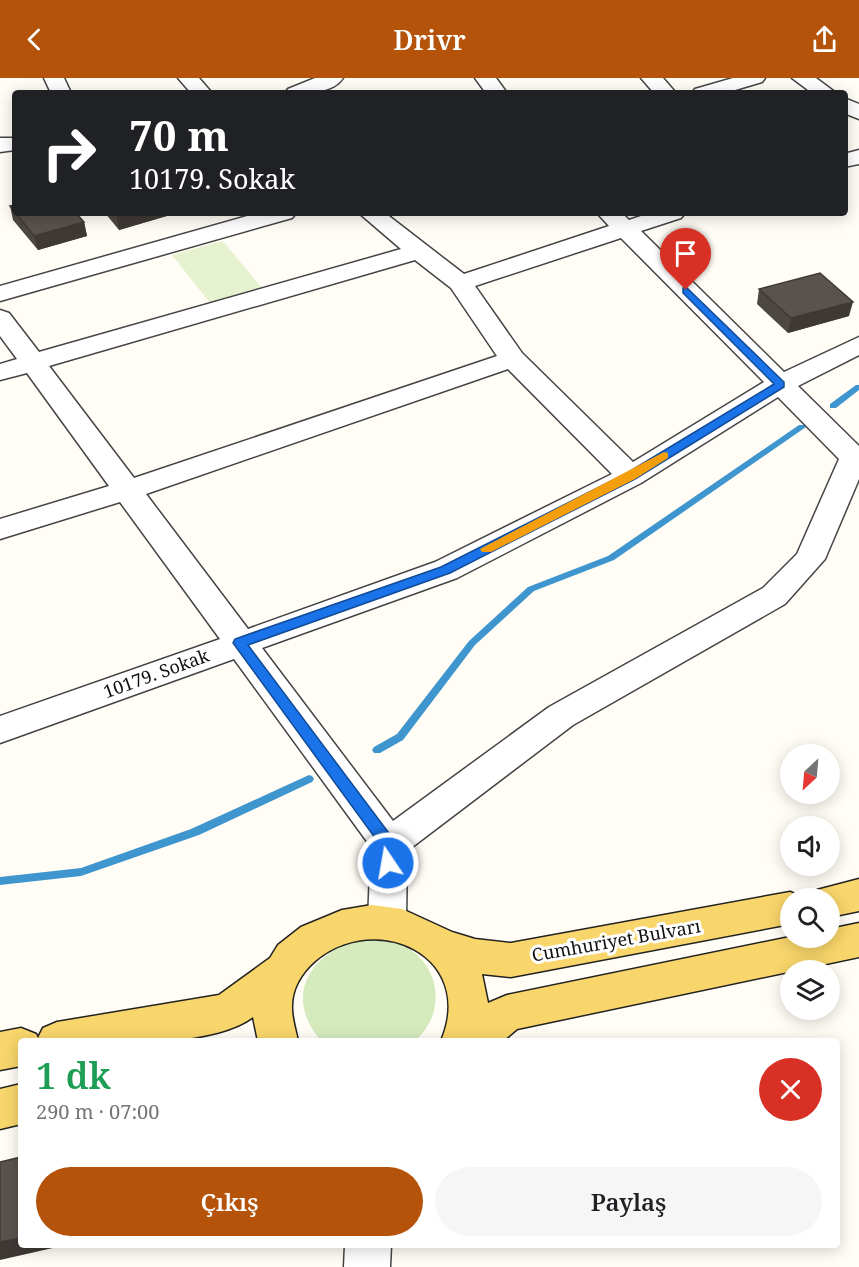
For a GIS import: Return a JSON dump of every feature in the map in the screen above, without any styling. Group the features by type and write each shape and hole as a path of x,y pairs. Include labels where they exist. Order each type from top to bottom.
{"main road":[{"path":"840,899 859,896"},
{"name":"Cumhuriyet Bulvarı","path":"442,946 475,956 511,960 780,910"},
{"path":"75,1038 228,1012 282,971 301,947 327,930 356,921 387,921 417,929 442,946 461,969 469,998 467,1027 462,1038"},
{"path":"476,1038 507,1013 859,940"},
{"path":"277,1038 273,1027 273,998 282,971"},
{"path":"0,1051 18,1048"},
{"path":"0,1109 18,1105"}],"street":[{"path":"188,78 199,90"},
{"path":"303,90 333,78"},
{"path":"485,78 495,90"},
{"path":"651,78 663,90"},
{"path":"713,90 755,78"},
{"path":"802,78 821,90"},
{"path":"0,294 266,216"},
{"path":"375,216 460,283 513,359 631,476"},
{"path":"460,283 616,220 649,216"},
{"path":"389,844 561,716 774,596 810,559 857,456 780,384 616,220"},
{"path":"0,372 420,252"},
{"path":"0,318 389,844 387,921"},
{"name":"10179. Sokak","path":"0,730 446,570 631,476 780,384 859,345"},
{"path":"0,529 126,490 513,359"},
{"path":"367,1267 368,1248"}],"green space":[{"path":"223,241 262,288 210,303 172,255"},
{"path":"363,938 389,941 404,946 426,965 435,991 435,1004 432,1018 418,1038 319,1038 309,1024 303,992 308,978 317,965 329,954"}],"building":[{"path":"18,216 79,216 84,222 34,236"},
{"path":"820,273 853,302 791,318 759,289"},
{"path":"18,1158 18,1239 0,1242 0,1162"}],"waterway":[{"path":"833,406 859,387"},
{"path":"377,750 400,737 472,643 531,589 611,558 802,427"},
{"path":"0,881 81,872 195,832 309,779"}],"slow traffic":[{"path":"486,549 631,476 664,456"}],"route":[{"path":"388,863 389,844 239,643 446,570 631,476 780,384 686,290"}]}
